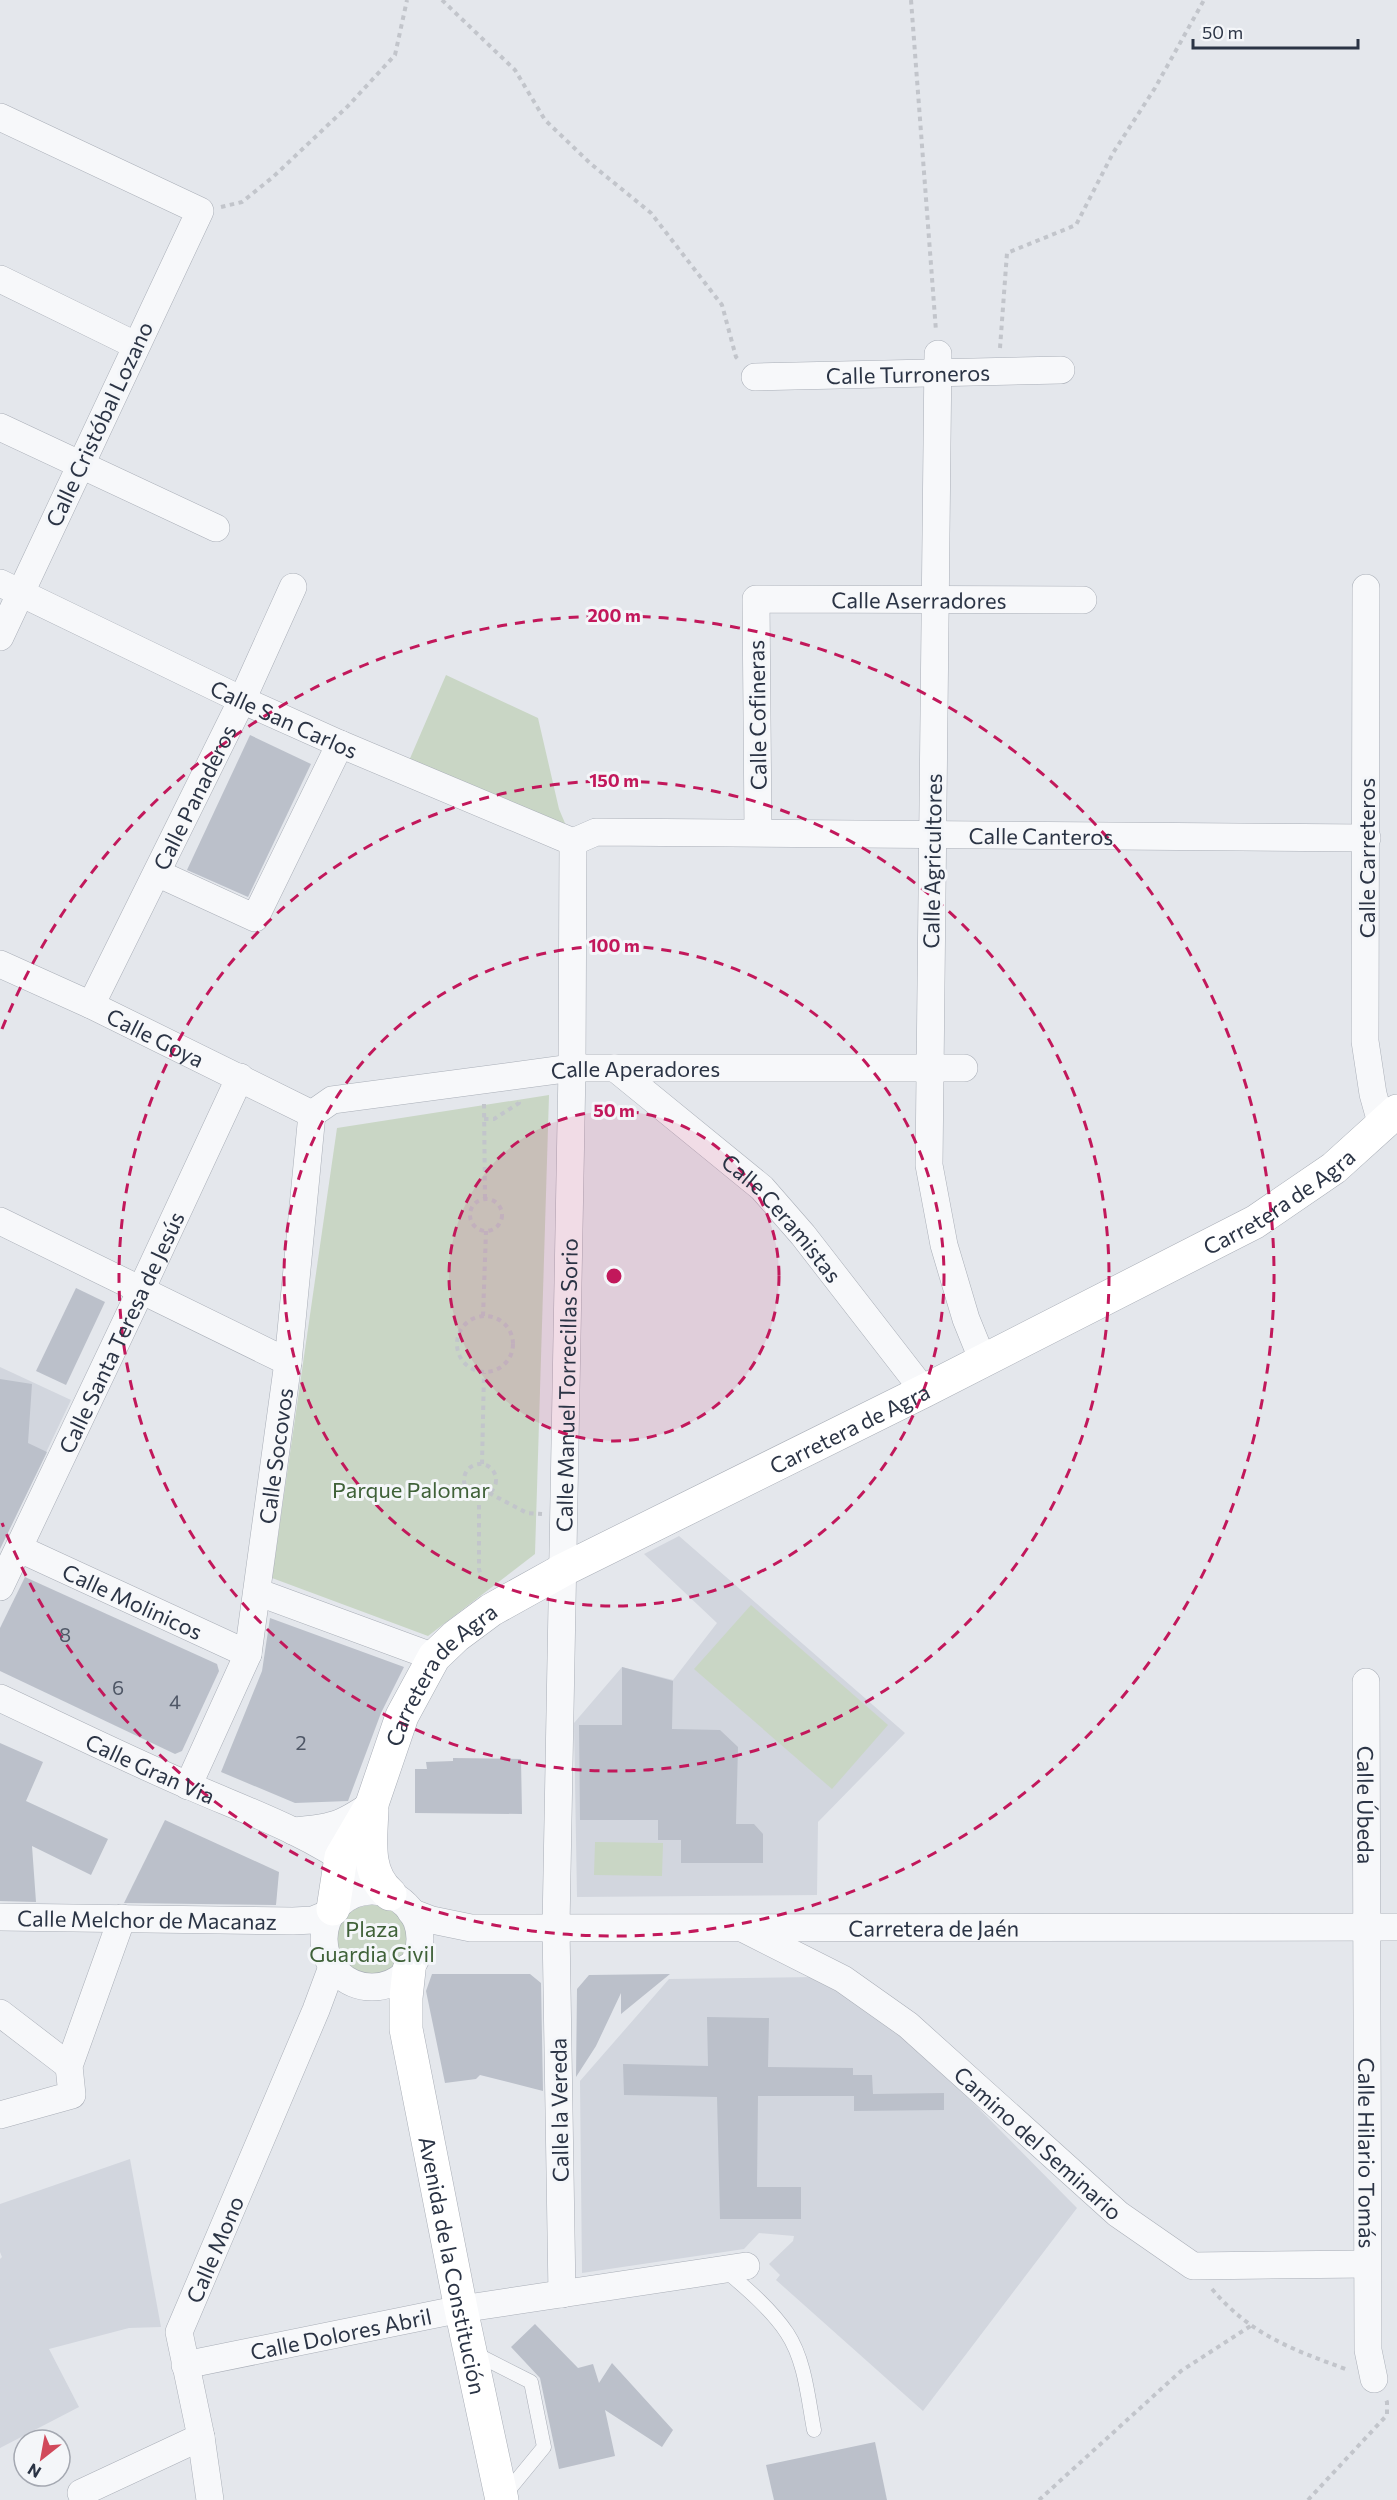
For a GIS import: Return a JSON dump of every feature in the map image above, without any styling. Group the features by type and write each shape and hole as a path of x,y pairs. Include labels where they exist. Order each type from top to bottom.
{"street":[{"path":"0,117 200,211"},
{"name":"Calle Cristóbal Lozano","path":"0,637 10,588 79,465 200,211"},
{"path":"0,279 135,345"},
{"name":"Calle Turroneros","path":"755,377 938,363 998,371 1060,370"},
{"name":"Calle Agricultores","path":"938,363 929,1165 944,1245 966,1319 982,1361"},
{"path":"0,427 216,528"},
{"name":"Calle Panaderos","path":"91,1005 242,700 293,587"},
{"name":"Calle San Carlos","path":"10,588 242,700 573,842"},
{"name":"Calle Carreteros","path":"1366,588 1365,1041 1373,1095 1389,1119"},
{"name":"Calle Aserradores","path":"756,598 1083,600"},
{"name":"Calle Cofineras","path":"756,598 758,832"},
{"path":"157,873 255,918 340,744"},
{"name":"Calle Canteros","path":"573,842 596,832 1367,838"},
{"name":"Calle Manuel Torrecillas Sorio","path":"556,1927 572,1068 573,842"},
{"name":"Calle Goya","path":"0,964 91,1005 312,1114"},
{"name":"Calle Aperadores","path":"312,1114 332,1100 572,1068 964,1068"},
{"name":"Calle Ceramistas","path":"615,1068 762,1188 803,1235 924,1391"},
{"name":"Calle Santa Teresa de Jesús","path":"0,1587 20,1549 240,1077"},
{"name":"Calle Socovos","path":"188,1786 248,1654 288,1362 312,1114"},
{"name":"Carretera de Agra","path":"333,1905 341,1857 372,1804 402,1716 434,1657 456,1636 491,1610 563,1570 924,1391 1255,1222 1334,1168 1389,1119"},
{"path":"0,1221 288,1362"},
{"name":"Calle Molinicos","path":"20,1549 248,1654"},
{"path":"257,1592 434,1657"},
{"name":"Calle Úbeda","path":"1365,1927 1366,1682"},
{"name":"Calle Gran Via","path":"0,1698 188,1786 298,1834 341,1857 394,1898"},
{"path":"369,1986 343,1978 332,1967 325,1955 323,1940 325,1926 333,1905 326,1868 298,1834 328,1828 353,1817 372,1804"},
{"name":"Carretera de Agra","path":"372,1804 370,1852 394,1898"},
{"path":"316,2010 369,1986 392,1983 415,1957 417,1922 394,1898 369,1891 349,1896 333,1905"},
{"name":"Carretera de Jaén","path":"394,1898 432,1920 471,1928 1397,1927"},
{"name":"Calle Melchor de Macanaz","path":"0,1917 293,1921 313,1920 333,1905"},
{"path":"0,2115 72,2095 69,2066 122,1918"},
{"name":"Calle Melchor de Macanaz","path":"293,1921 316,1930 323,1940"},
{"name":"Calle la Vereda","path":"556,1927 562,2294"},
{"name":"Camino del Seminario","path":"740,1927 843,1979 908,2025 1118,2214 1193,2266"},
{"name":"Calle Hilario Tomás","path":"1365,1927 1368,2350 1374,2379"},
{"name":"Carretera de Jaén","path":"415,1957 440,1936 471,1928"},
{"name":"Avenida de la Constitución","path":"415,1957 406,1998 406,2029 461,2309 502,2499"},
{"name":"Calle Mono","path":"210,2500 201,2437 179,2332 316,2010 332,1967"},
{"name":"Avenida de la Constitución","path":"369,1986 393,2000 406,2029"},
{"path":"0,2013 69,2066"},
{"path":"1193,2266 1367,2264"},
{"name":"Calle Dolores Abril","path":"185,2365 461,2309 735,2267"},
{"path":"81,2493 201,2437"}],"lane":[{"path":"735,2267 752,2293 787,2333 804,2374 814,2430"},
{"path":"470,2351 531,2382 544,2447 502,2499"}],"path":[{"path":"200,211 242,202 273,177 348,106 395,55 407,0"},
{"path":"442,0 515,70 545,120 591,164 651,213 722,305 736,357 755,377"},
{"path":"911,0 938,363"},
{"path":"998,371 1007,253 1076,225 1113,153 1155,88 1204,0"},
{"path":"484,1119 494,1119 519,1103 516,1076"},
{"path":"484,1081 485,1199"},
{"path":"485,1199 496,1202 502,1216 495,1228 486,1231 473,1223 471,1213 476,1203 485,1199"},
{"path":"483,1316 486,1231"},
{"path":"483,1316 496,1318 504,1323 513,1340 510,1358 504,1365 497,1370 484,1373 471,1369 463,1363 456,1346 462,1327 468,1321 483,1316"},
{"path":"482,1464 484,1373"},
{"path":"482,1464 489,1467 495,1476 495,1486 489,1493 479,1496 466,1488 464,1478 470,1468 482,1464"},
{"path":"489,1493 527,1513 564,1516"},
{"path":"479,1496 479,1569 491,1610"},
{"path":"1193,2266 1231,2312 1283,2346 1374,2379 1387,2402 1387,2415 1308,2500"},
{"path":"1039,2500 1181,2371 1252,2325"}],"shaded area":[{"path":"0,1367 71,1400 0,1549"},
{"path":"679,1536 905,1733 818,1822 817,1895 577,1897 574,1723 622,1667 673,1680 717,1623 644,1554"},
{"path":"816,1977 917,2046 1077,2208 923,2411 776,2280 780,2275 769,2264 793,2241 794,2236 759,2233 744,2249 582,2273 580,2081 669,1979"},
{"path":"130,2159 161,2327 129,2328 49,2349 79,2407 39,2428 12,2428 12,2442 0,2448 0,2259 2,2257 0,2252 0,2204"}],"green space":[{"path":"446,675 538,718 559,809 573,842 405,770"},
{"name":"Parque Palomar","path":"549,1095 535,1554 428,1636 272,1578 337,1128"},
{"path":"751,1605 888,1725 832,1789 694,1669"},
{"path":"595,1842 663,1843 662,1876 594,1875"},
{"name":"Plaza Guardia Civil","path":"372,1905 392,1911 402,1921 408,1941 402,1961 392,1971 372,1977 352,1971 342,1961 336,1941 342,1921 352,1911"}],"building":[{"path":"250,735 311,764 248,897 187,870"},
{"path":"76,1288 105,1302 66,1385 36,1371"},
{"path":"0,1379 32,1384 28,1443 47,1452 0,1549"},
{"path":"25,1577 217,1664 219,1671 182,1751 175,1754 0,1671 0,1628"},
{"path":"270,1618 404,1667 381,1713 348,1801 295,1803 221,1772 262,1671"},
{"path":"622,1667 673,1681 672,1729 720,1730 738,1747 736,1824 754,1824 763,1834 763,1863 681,1863 681,1840 658,1840 658,1820 580,1820 579,1725 622,1725"},
{"path":"0,1743 43,1762 26,1801 108,1839 91,1875 32,1846 36,1902 0,1901"},
{"path":"453,1758 521,1759 522,1814 415,1813 415,1769 427,1769 426,1762 453,1761"},
{"path":"165,1820 279,1872 276,1905 124,1903"},
{"path":"432,1974 530,1974 541,1983 543,2091 480,2075 476,2079 445,2083 426,1991"},
{"path":"670,1974 621,2014 621,1993 596,2046 576,2077 577,1989 589,1975"},
{"path":"707,2017 769,2018 768,2067 853,2068 853,2075 872,2075 873,2094 944,2093 944,2110 854,2111 854,2096 758,2096 757,2187 801,2187 801,2219 720,2219 717,2097 624,2095 623,2064 708,2066"},
{"path":"535,2324 578,2368 593,2364 599,2383 612,2363 673,2430 662,2447 605,2410 615,2456 559,2469 540,2378 511,2347"},
{"path":"875,2442 887,2500 774,2500 766,2465"}]}
